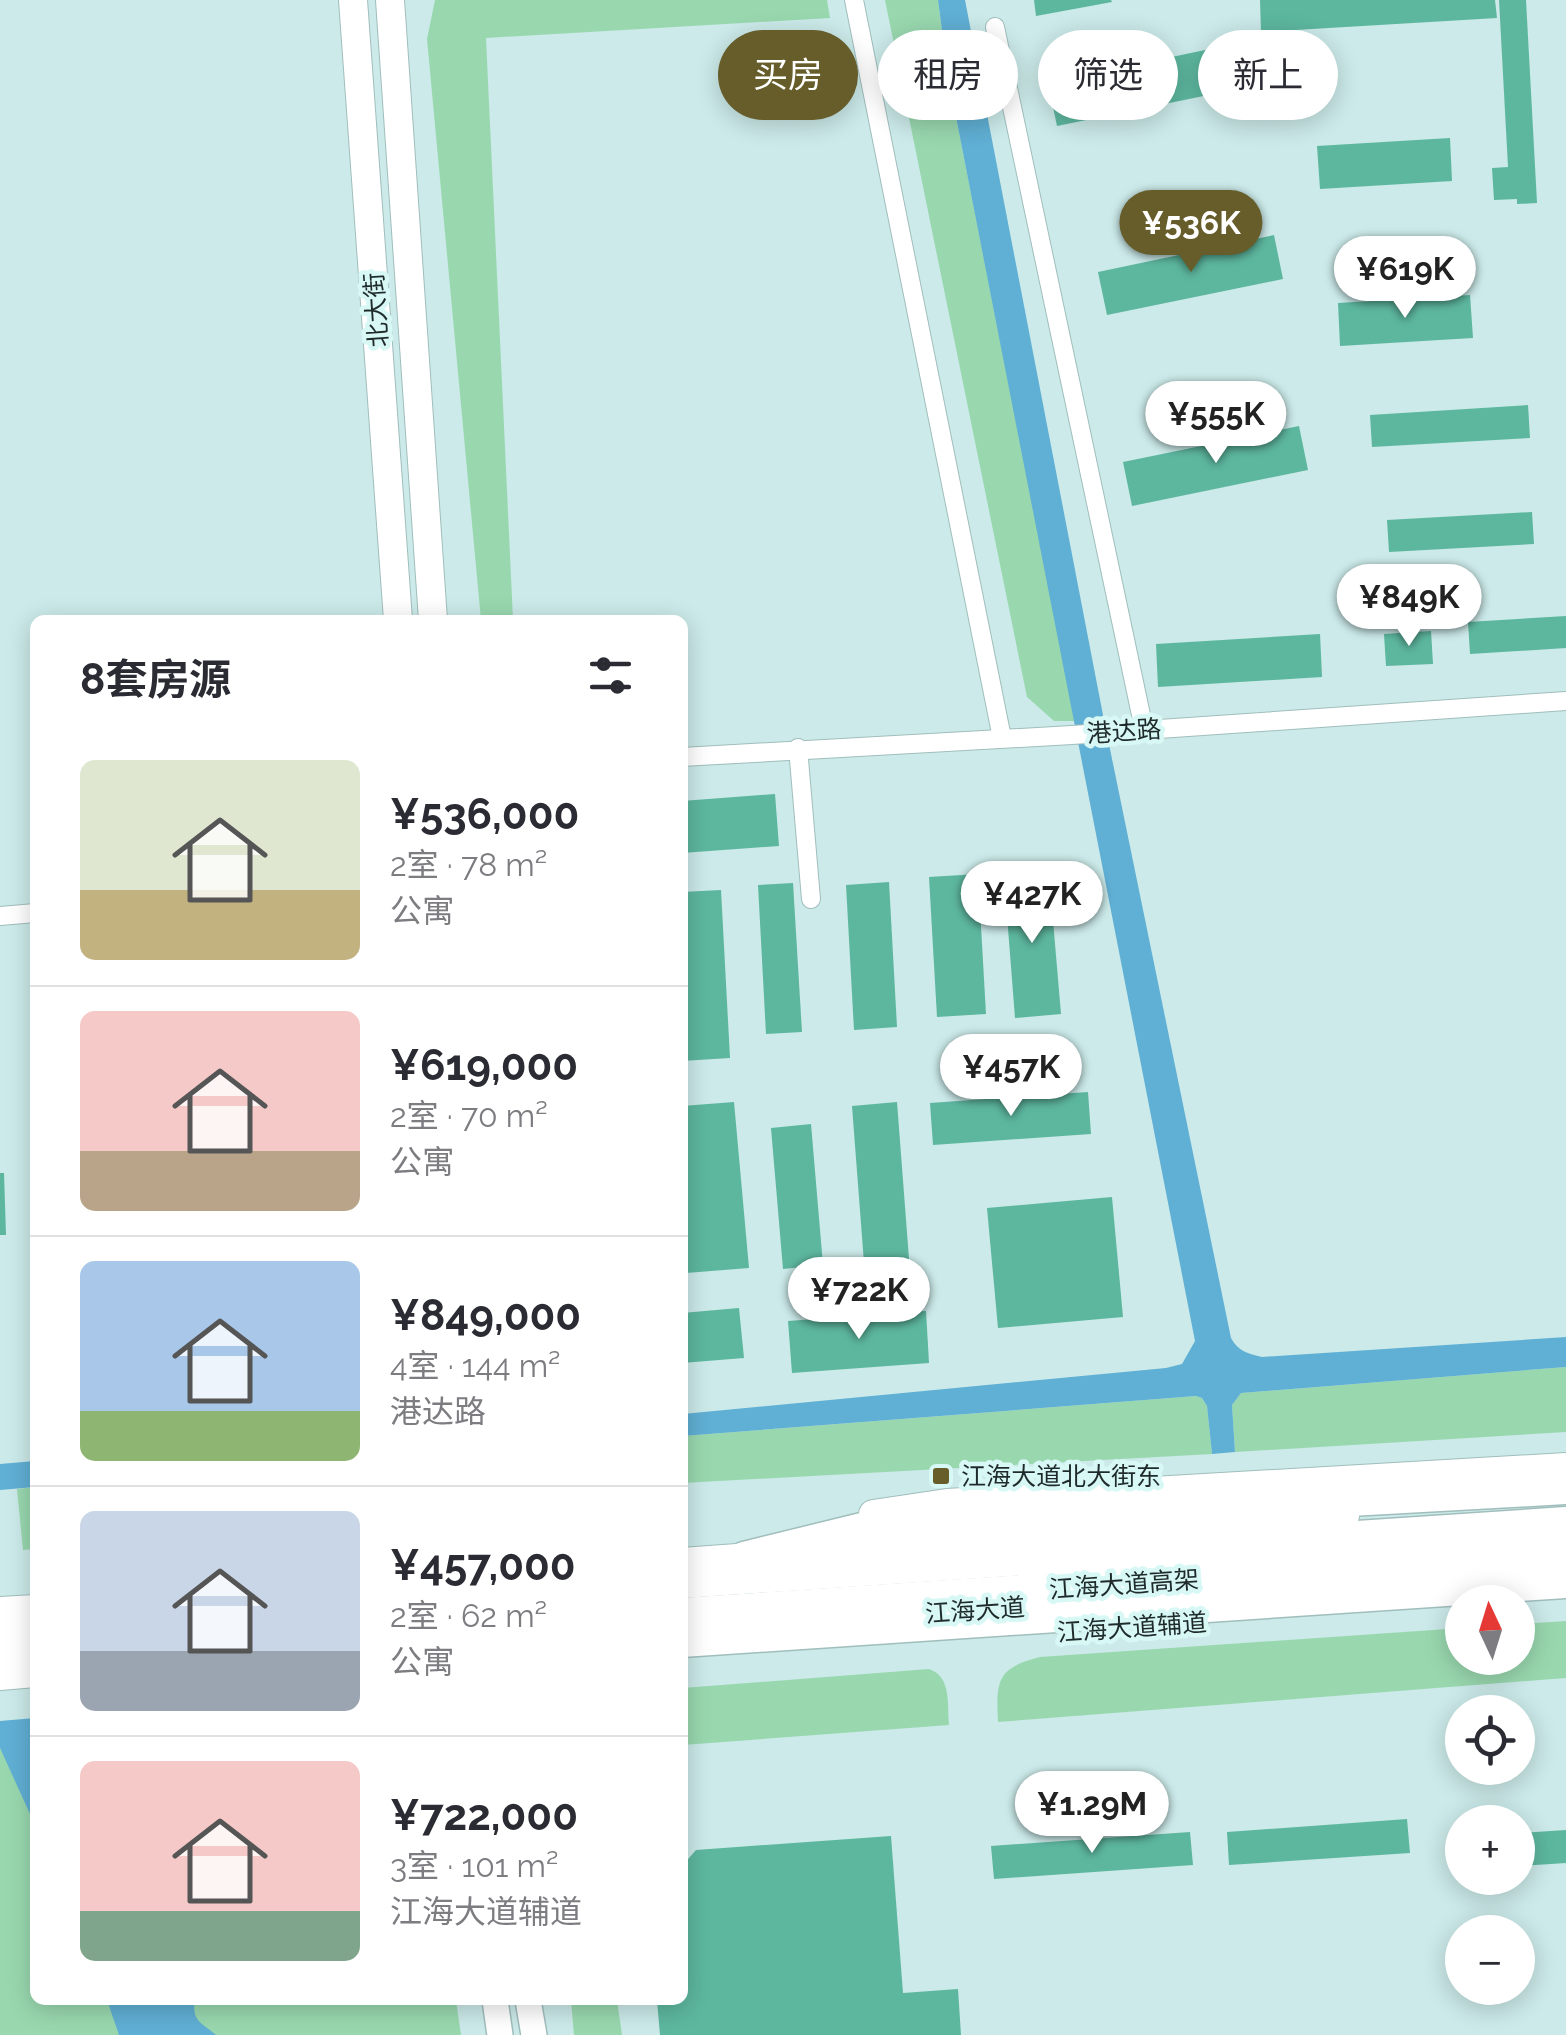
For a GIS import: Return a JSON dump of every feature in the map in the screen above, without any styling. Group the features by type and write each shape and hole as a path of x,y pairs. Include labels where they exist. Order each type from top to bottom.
{"highway":[{"path":"744,1558 868,1521 1566,1488"},
{"name":"江海大道高架","path":"688,1582 1566,1523"},
{"name":"江海大道高架","path":"688,1614 1566,1554"},
{"path":"688,1641 1566,1582"},
{"path":"0,1627 30,1625"},
{"path":"0,1658 30,1656"}],"main road":[{"name":"北大街","path":"353,0 398,615"},
{"name":"北大街","path":"390,0 433,615"},
{"path":"868,1521 947,1503 1566,1467"},
{"path":"688,1562 1566,1502"},
{"name":"江海大道","path":"688,1630 1566,1570"},
{"path":"1535,1599 1566,1597"},
{"name":"江海大道辅道","path":"688,1657 1445,1605"},
{"path":"0,1611 30,1608"},
{"path":"0,1676 30,1673"},
{"path":"496,2005 500,2035"},
{"path":"529,2005 534,2035"}],"street":[{"path":"854,0 1002,738"},
{"path":"995,27 1144,729"},
{"name":"港达路","path":"688,756 1566,702"},
{"path":"798,748 810,899"},
{"path":"0,916 30,913"}],"green space":[{"path":"435,0 827,0 830,18 486,38 513,615 481,615 427,39"},
{"path":"885,0 938,0 942,30 891,30"},
{"path":"909,120 957,120 1075,721 1054,721 1027,697"},
{"path":"1566,1367 1566,1432 1235,1452 1232,1405 1241,1393"},
{"path":"1196,1396 1207,1406 1212,1454 688,1483 688,1436"},
{"path":"30,1488 30,1549 23,1550 17,1489"},
{"path":"1566,1621 1566,1678 998,1722 1002,1678 1015,1666 1040,1657 1445,1629 1445,1675 1535,1675 1535,1623"},
{"path":"929,1669 945,1685 949,1725 688,1745 688,1688"},
{"path":"0,1748 14,1775 30,1773 30,2005 457,2005 461,2035 0,2035"},
{"path":"571,2005 618,2005 622,2035 574,2035"}],"water":[{"path":"938,0 965,0 971,30 942,30"},
{"path":"957,120 988,120 1103,715 1231,1338 1244,1351 1262,1357 1566,1337 1566,1367 1241,1393 1232,1405 1235,1452 1212,1454 1207,1406 1196,1396 688,1436 688,1414 1166,1368 1182,1364 1195,1341"},
{"path":"30,1461 30,1487 0,1490 0,1464"},
{"path":"30,1718 30,1814 0,1748 0,1721"},
{"path":"109,2005 194,2005 196,2017 216,2035 119,2035"}],"building":[{"path":"1034,0 1111,0 1112,2 1036,16"},
{"path":"1260,0 1495,0 1497,18 1295,30 1261,30"},
{"path":"1499,0 1526,0 1537,203 1494,200 1492,168 1508,167"},
{"path":"1198,51 1198,97 1178,101 1178,56"},
{"path":"1056,120 1086,120 1057,126"},
{"path":"1450,138 1452,181 1320,189 1317,146"},
{"path":"1274,235 1283,279 1107,315 1098,272"},
{"path":"1470,295 1473,338 1340,346 1338,303"},
{"path":"1528,405 1530,438 1372,447 1370,415"},
{"path":"1299,426 1308,470 1132,506 1123,462"},
{"path":"1532,512 1534,544 1389,552 1387,520"},
{"path":"1566,616 1566,648 1470,654 1468,622"},
{"path":"1431,631 1433,664 1386,666 1384,634"},
{"path":"1320,634 1322,677 1158,687 1156,644"},
{"path":"775,794 779,846 688,853 688,801"},
{"path":"978,874 986,1014 937,1017 929,877"},
{"path":"1049,874 1061,1014 1015,1018 1004,877"},
{"path":"889,882 897,1027 854,1030 846,885"},
{"path":"793,883 802,1032 766,1034 758,885"},
{"path":"721,890 730,1058 688,1061 688,892"},
{"path":"1088,1092 1091,1134 933,1145 930,1103"},
{"path":"734,1102 749,1268 688,1273 688,1106"},
{"path":"897,1102 909,1259 864,1263 852,1106"},
{"path":"811,1124 823,1265 783,1269 771,1128"},
{"path":"0,1173 4,1173 6,1235 0,1235"},
{"path":"1112,1197 1123,1317 998,1328 987,1208"},
{"path":"739,1308 744,1358 688,1363 688,1312"},
{"path":"926,1311 929,1363 792,1373 788,1321"},
{"path":"1407,1819 1410,1853 1229,1865 1227,1832"},
{"path":"1566,1830 1566,1863 1535,1865 1535,1832"},
{"path":"1190,1832 1193,1865 994,1879 991,1846"},
{"path":"891,1836 903,1993 958,1989 961,2035 660,2035 657,2005 688,2005 688,1859 696,1850"}],"place":[{"name":"江海大道北大街东","path":"941,1476"}]}
